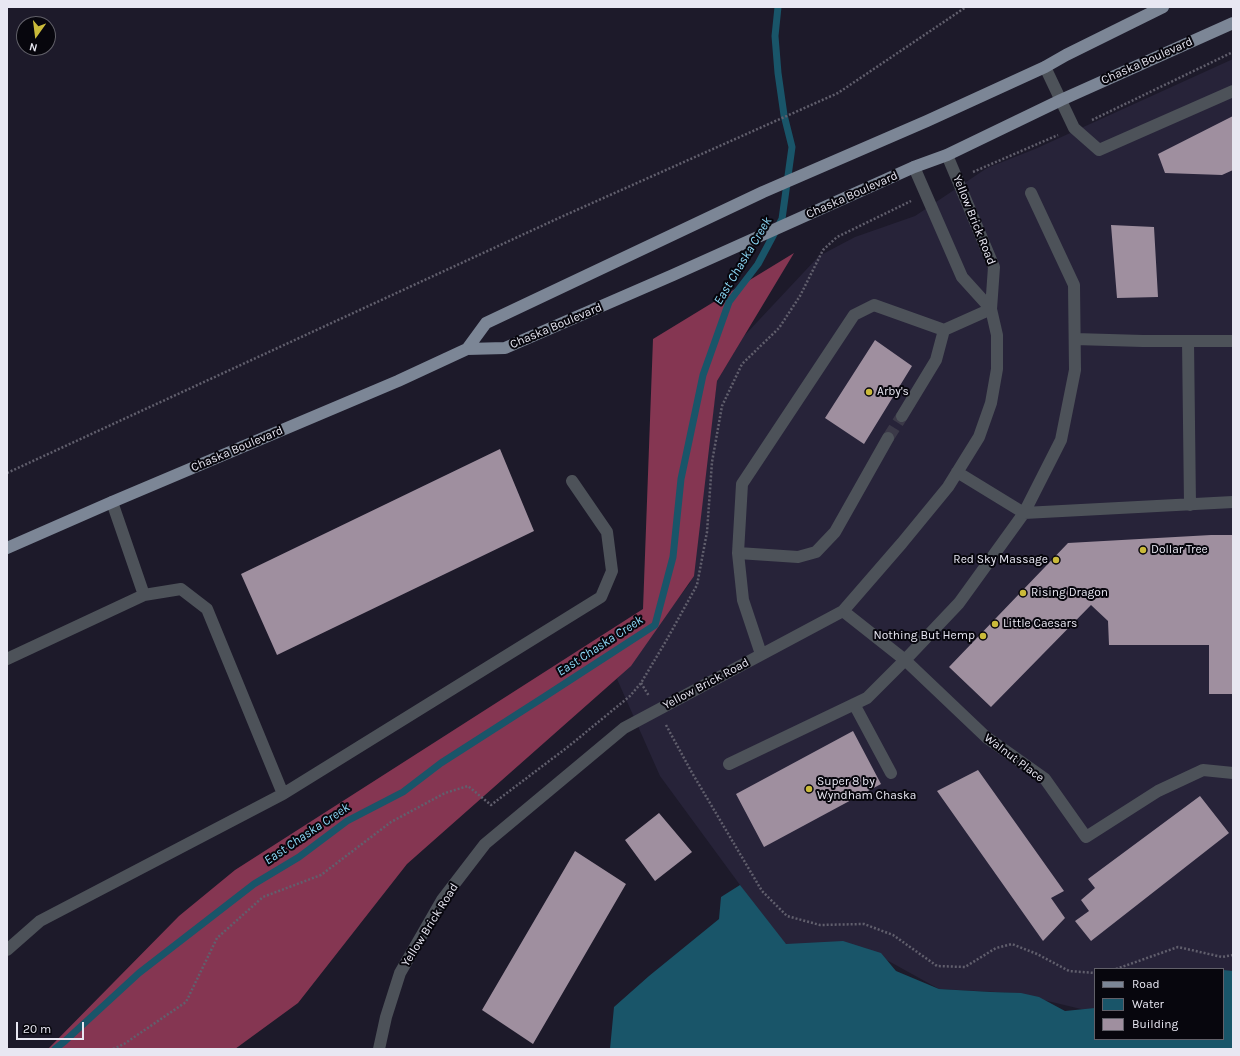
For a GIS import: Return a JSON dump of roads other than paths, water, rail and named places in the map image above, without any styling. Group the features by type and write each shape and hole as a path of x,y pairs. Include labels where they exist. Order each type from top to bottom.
{"main road":[{"name":"Chaska Boulevard","path":"467,349 486,323 763,192 927,121 1044,67 1163,7"},
{"name":"Chaska Boulevard","path":"7,548 398,381 467,349 505,348 748,242 914,167 947,155 1061,100 1233,23"}],"street":[{"path":"1044,67 1074,128 1099,150 1233,91"},
{"name":"Yellow Brick Road","path":"379,1049 386,1016 400,973 442,900 485,844 624,728 843,611 948,487 979,437 991,403 997,369 997,335 991,309 994,267 947,155"},
{"name":"Yellow Brick Road","path":"914,167 962,277 991,309"},
{"path":"729,764 867,698 959,603 1024,513 1061,440 1075,370 1074,285 1031,193"},
{"path":"761,654 743,600 738,553 742,484 854,315 874,305 944,330 991,309"},
{"path":"902,416 936,360 944,330"},
{"path":"1075,339 1233,341"},
{"path":"1188,341 1190,504"},
{"path":"738,553 798,557 816,552 836,532 888,438"},
{"path":"957,472 1024,513 1233,502"},
{"path":"7,950 40,921 283,794 602,597 612,571 607,532 572,481"},
{"path":"112,502 144,594"},
{"path":"7,659 144,594 181,589 207,609 283,794"},
{"name":"Walnut Place","path":"843,611 905,660 986,737 1044,779 1086,838 1158,791 1203,770 1233,773"},
{"path":"854,704 891,773"}],"water":[{"path":"740,885 786,944 843,941 881,953 896,971 939,989 1021,993 1039,997 1065,1011 1094,1008 1094,1040 1224,1040 1224,970 1233,971 1233,1049 610,1049 614,1007 649,976 719,919 721,897"}],"waterway":[{"name":"East Chaska Creek","path":"55,1049 139,973 254,884 299,857 347,821 403,792 441,763 655,625 673,557 681,479 703,375 729,302 758,264 782,219 792,147 784,115 778,73 775,36 778,7"}],"tunnel":[{"path":"888,438 902,416"}],"place":[{"name":"Arby's","path":"869,392"},
{"name":"Dollar Tree","path":"1143,550"},
{"name":"Red Sky Massage","path":"1056,560"},
{"name":"Rising Dragon","path":"1023,593"},
{"name":"Little Caesars","path":"995,624"},
{"name":"Nothing But Hemp","path":"983,636"},
{"name":"Super 8 by Wyndham Chaska","path":"809,789"}]}
